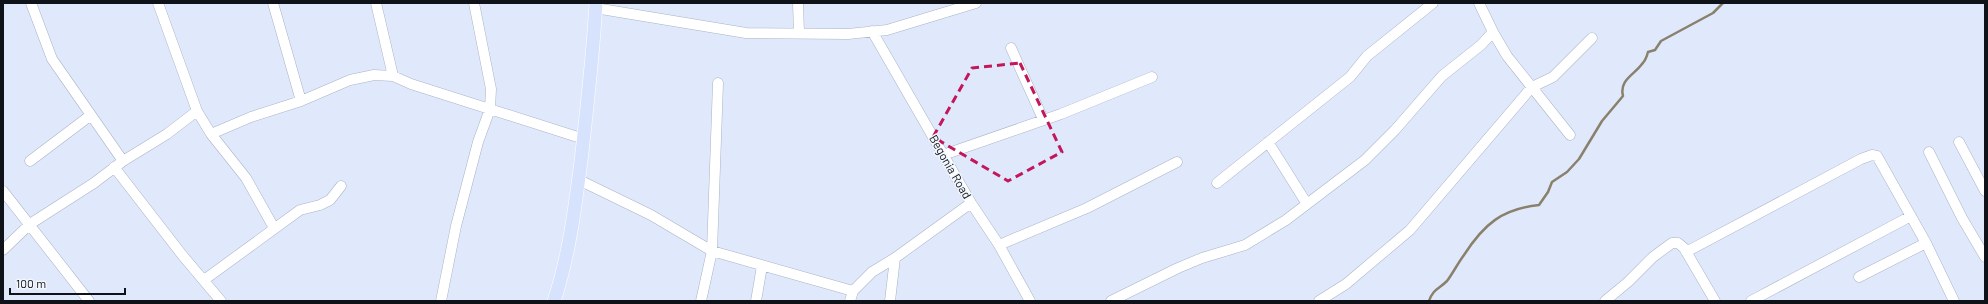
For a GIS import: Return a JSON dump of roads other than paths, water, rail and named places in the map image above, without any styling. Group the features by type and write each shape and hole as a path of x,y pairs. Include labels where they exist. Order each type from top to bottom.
{"main road":[{"path":"554,301 566,256 579,180 596,5"}],"street":[{"path":"31,3 52,59 123,161"},
{"path":"158,3 197,111 211,134 246,178 274,228"},
{"path":"273,3 301,101"},
{"path":"376,3 393,76"},
{"path":"441,301 456,226 478,142 490,109 491,89 474,3"},
{"path":"798,3 799,33"},
{"path":"596,5 746,33 848,34 886,30 976,3"},
{"path":"1217,183 1350,77 1367,56 1434,3"},
{"path":"1479,3 1507,56 1570,136"},
{"name":"Begonia Road","path":"872,31 971,204 999,245 1030,301"},
{"path":"1111,301 1178,268 1202,258 1245,245 1286,220 1365,160 1395,130 1442,76 1481,45 1493,32"},
{"path":"1319,301 1346,284 1410,230 1532,87 1554,77 1592,38"},
{"path":"1012,48 1043,119"},
{"path":"211,134 251,117 301,101 350,80 374,75 393,76 584,139"},
{"path":"943,155 1061,114 1152,78"},
{"path":"701,301 712,251 718,83"},
{"path":"3,250 30,224 123,161 167,134 197,111"},
{"path":"30,161 91,115"},
{"path":"1268,142 1307,204"},
{"path":"1959,142 1985,191"},
{"path":"1929,152 1962,218 1985,258"},
{"path":"1686,252 1809,186 1872,155 1877,156 1882,162 1926,243 1954,301"},
{"path":"999,245 1087,208 1177,162"},
{"path":"114,167 183,256 204,280 216,299"},
{"path":"579,180 651,215 712,251 853,291"},
{"path":"204,280 300,210 320,205 330,200 341,186"},
{"path":"3,191 88,301"},
{"path":"850,301 853,291 872,272 895,258 971,204"},
{"path":"1750,301 1911,216"},
{"path":"1605,301 1628,282 1653,257 1672,243 1678,243 1686,252 1715,301"},
{"path":"1859,276 1926,243"},
{"path":"890,301 895,258"},
{"path":"756,301 762,266"}],"waterway":[{"path":"1429,301 1434,292 1447,281 1471,244 1495,220 1514,210 1539,205 1548,192 1552,182 1567,172 1579,159 1602,121 1623,96 1622,90 1625,82 1643,63 1648,52 1655,50 1661,41 1713,13 1723,3"}]}
